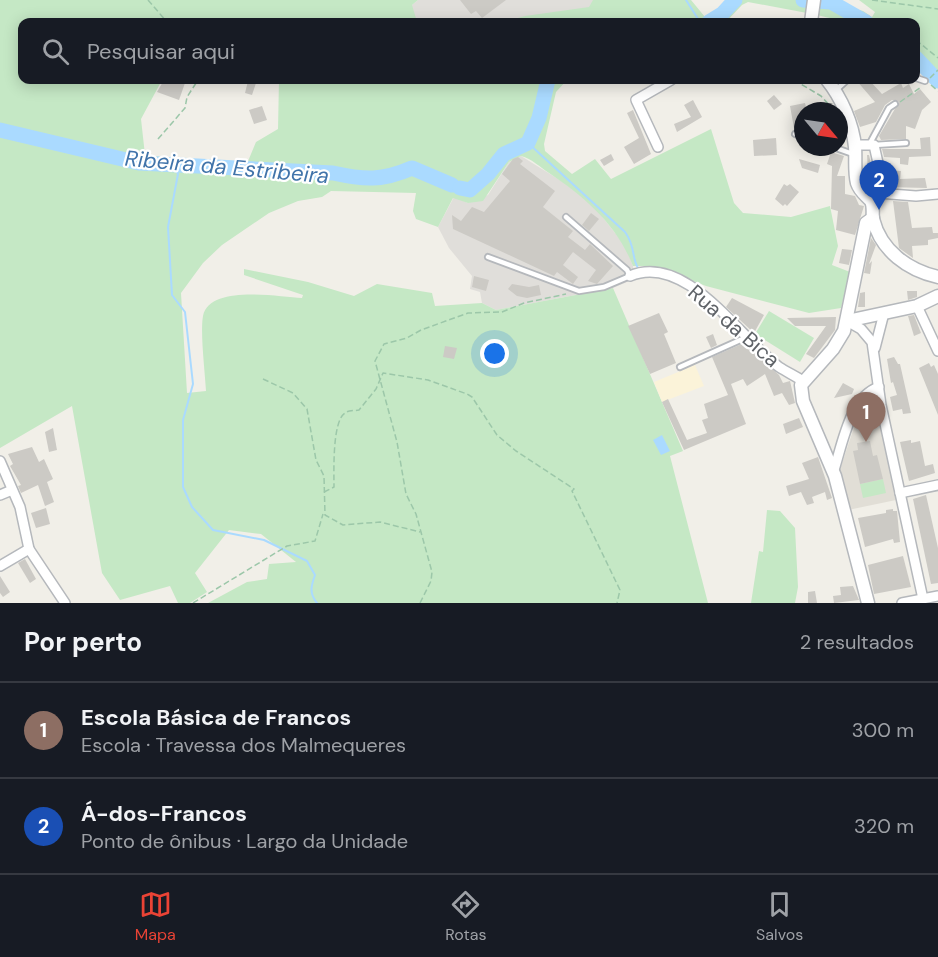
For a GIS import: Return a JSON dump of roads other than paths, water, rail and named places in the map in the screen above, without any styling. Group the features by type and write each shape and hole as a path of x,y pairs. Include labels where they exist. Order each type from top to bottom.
{"street":[{"path":"812,18 814,0"},
{"path":"658,147 636,100 664,84"},
{"path":"830,84 855,150 858,185 874,197 938,194"},
{"path":"855,150 872,145 878,163 869,221 851,288 847,321 842,336 803,381 802,401 833,473 868,603"},
{"path":"869,221 898,260 922,273 938,277"},
{"name":"Rua da Bica","path":"630,276 650,271 684,282 727,314 747,337 779,366 803,381"},
{"path":"847,321 917,306 938,296"},
{"path":"917,306 938,351"},
{"path":"874,351 884,313"},
{"path":"847,321 868,335 874,351 879,387 923,599"},
{"path":"833,473 855,408 866,394 879,387"},
{"path":"0,461 20,507 29,549 61,602"},
{"path":"900,493 938,486"},
{"path":"0,495 12,490"},
{"path":"0,566 29,549"},
{"path":"902,603 938,596"}],"lane":[{"path":"920,79 927,80"},
{"path":"834,91 842,84"},
{"path":"895,104 889,108 872,145 906,143"},
{"path":"848,149 855,150"},
{"path":"488,257 579,291 604,287 630,276 566,217"},
{"path":"680,367 747,337"}],"water":[{"path":"662,435 670,451 661,455 653,440"}],"waterway":[{"path":"686,0 697,18"},
{"name":"Ribeira da Estribeira","path":"716,18 735,0"},
{"name":"Ribeira da Estribeira","path":"803,0 831,2 859,18"},
{"name":"Ribeira da Estribeira","path":"920,62 938,81"},
{"name":"Ribeira da Estribeira","path":"460,188 470,190 488,174 504,154 528,143 539,118 547,84"},
{"name":"Ribeira da Estribeira","path":"0,130 139,163 333,173 364,178 392,175 412,168 452,185"},
{"path":"528,143 625,232 631,242 638,268"},
{"path":"174,165 178,174 168,227 172,295 185,312 193,384 183,420 183,487 192,507 213,530 264,540 307,561 315,575 312,589 317,603"}],"place":[{"name":"Á-dos-Francos","path":"879,210"},
{"name":"Escola Básica de Francos","path":"866,442"}]}
